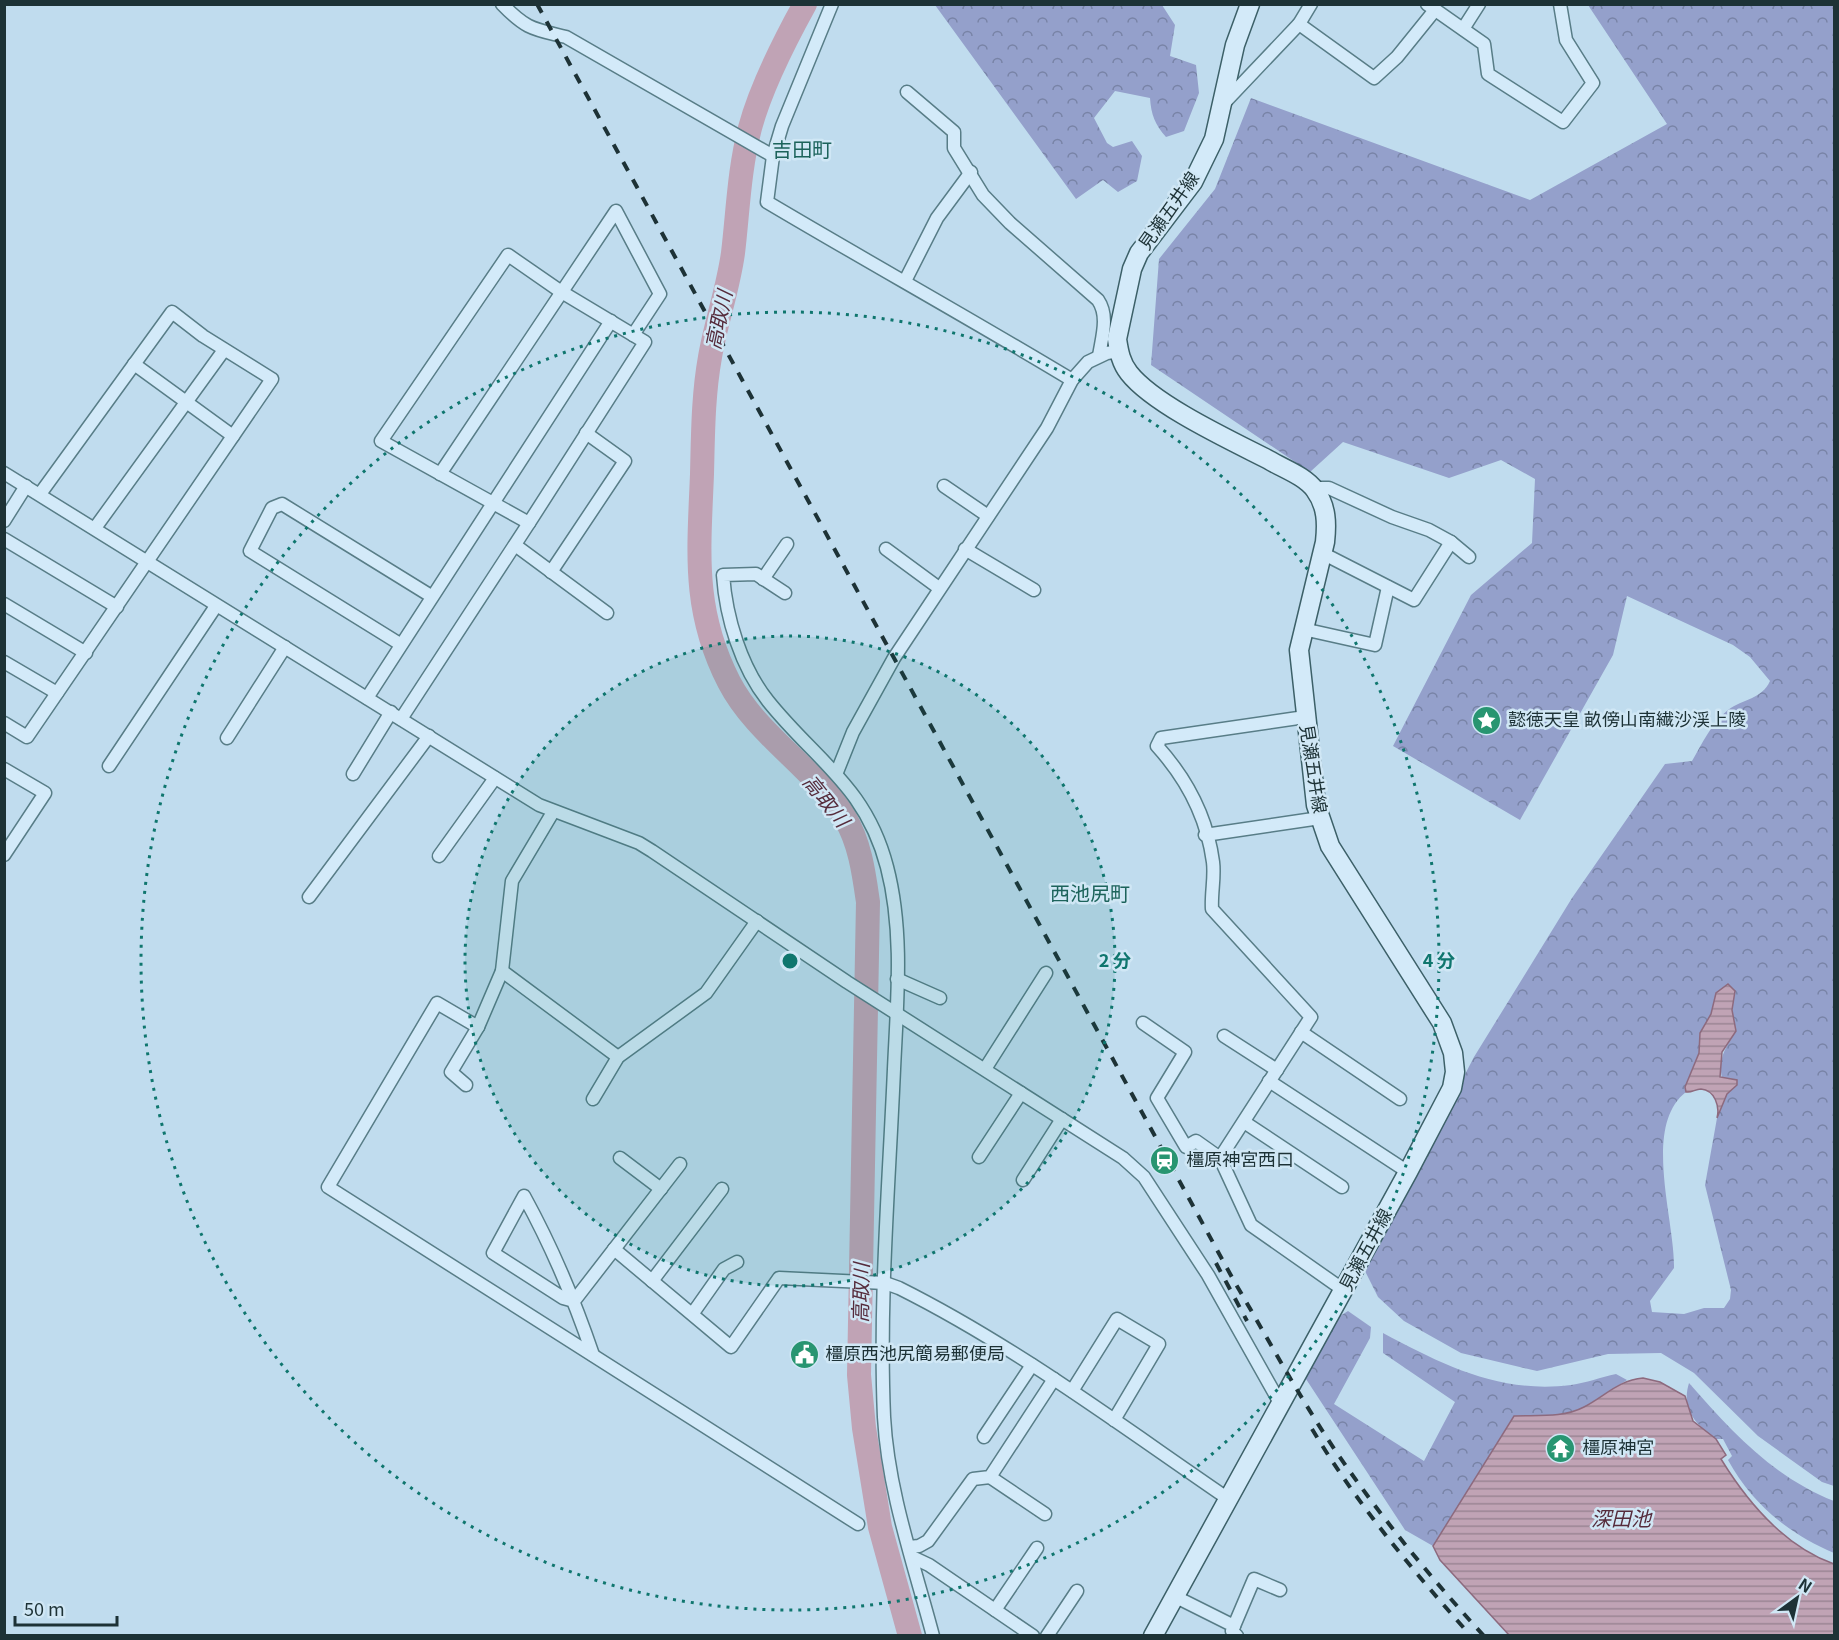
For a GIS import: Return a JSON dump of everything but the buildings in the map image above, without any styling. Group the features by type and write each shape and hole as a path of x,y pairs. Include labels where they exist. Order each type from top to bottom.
{"main road":[{"name":"見瀬五井線","path":"1119,351 1117,339 1132,269 1139,253 1193,182 1214,139 1224,103 1235,45 1250,4"},
{"path":"1119,351 1128,372 1150,393 1217,433 1302,478 1314,488"},
{"name":"見瀬五井線","path":"1153,1635 1408,1172 1452,1088 1455,1072 1451,1045 1442,1023 1342,866 1320,818 1311,782 1299,665 1303,628 1327,525 1321,499 1314,488"}],"street":[{"path":"502,4 524,25 534,30 566,37 769,154"},
{"path":"832,4 769,154 766,202 1072,380"},
{"path":"1224,103 1299,24 1311,4"},
{"path":"1463,29 1479,4"},
{"path":"1299,24 1374,78 1397,57 1431,7 1484,44 1488,74 1563,122 1593,83 1566,39 1560,4"},
{"path":"907,92 954,132 954,148 990,202 1104,308 1099,356"},
{"path":"904,281 937,218 971,172"},
{"path":"440,474 560,291 616,211 660,294 633,335"},
{"path":"353,774 515,545 529,524 586,433 645,342 560,291 508,255 381,441 529,524"},
{"path":"4,723 27,737 272,379 224,350 172,312 40,494"},
{"path":"367,698 491,503 611,321"},
{"path":"95,528 224,350"},
{"path":"837,772 863,714 939,588 1047,428 1072,380 1088,362 1099,356 1119,351"},
{"path":"134,364 233,436"},
{"path":"551,572 625,461 586,433"},
{"path":"4,473 553,812 639,843 848,982 1123,1158 1144,1177 1215,1287 1280,1403"},
{"path":"4,522 26,486"},
{"path":"944,486 988,516"},
{"path":"1314,488 1329,488 1392,517 1429,530 1451,542 1469,557"},
{"path":"400,644 250,551 272,508 282,504 431,596"},
{"path":"4,539 117,607"},
{"path":"1322,553 1414,600 1451,542"},
{"path":"763,579 787,544"},
{"path":"515,545 607,613"},
{"path":"886,549 939,588"},
{"path":"965,549 1034,590"},
{"path":"785,593 756,574 723,575 729,616 739,644 767,699 837,772 857,798 874,830 886,866 894,904 897,1013 882,1283 884,1417 894,1487 933,1635"},
{"path":"1303,628 1375,645 1388,587"},
{"path":"4,604 86,653"},
{"path":"109,766 216,606"},
{"path":"228,738 285,647"},
{"path":"4,662 57,693"},
{"path":"1220,1158 1311,1017 1212,909 1213,864 1205,835 1186,782 1156,746 1161,738 1305,717"},
{"path":"309,897 429,736"},
{"path":"4,769 45,793 9,839 4,855"},
{"path":"439,856 495,778"},
{"path":"466,1085 451,1072 477,1027 502,970 512,881 553,812"},
{"path":"1205,835 1320,818"},
{"path":"593,1099 618,1057 706,993 757,921"},
{"path":"502,970 618,1057"},
{"path":"985,1069 1046,973"},
{"path":"897,979 940,998"},
{"path":"477,1027 437,1002 328,1187 858,1524"},
{"path":"1143,1023 1185,1052 1157,1098 1185,1147 1196,1141 1220,1158 1251,1225 1344,1291"},
{"path":"1301,1032 1400,1099"},
{"path":"1224,1036 1277,1070"},
{"path":"1269,1081 1408,1172"},
{"path":"979,1157 1021,1093"},
{"path":"1023,1179 1062,1119"},
{"path":"1244,1122 1342,1187"},
{"path":"620,1158 661,1189"},
{"path":"574,1301 680,1164"},
{"path":"652,1281 722,1190"},
{"path":"574,1301 563,1298 493,1253 524,1196 550,1244 574,1301 593,1355"},
{"path":"614,1250 693,1313 731,1347 779,1278 882,1283 924,1301 1032,1365 1227,1498"},
{"path":"693,1313 724,1269 737,1262"},
{"path":"1072,1391 1117,1319 1159,1344 1114,1420"},
{"path":"984,1437 1032,1365"},
{"path":"990,1477 1053,1379"},
{"path":"910,1552 928,1541 974,1479 990,1477 1045,1514"},
{"path":"995,1610 1037,1548"},
{"path":"910,1552 1033,1635"},
{"path":"1174,1596 1235,1631 1254,1579 1280,1590"},
{"path":"1047,1635 1077,1591"}],"green space":[{"path":"935,5 1162,5 1175,25 1170,56 1196,65 1199,93 1184,131 1166,137 1154,119 1150,98 1115,91 1094,118 1107,143 1113,147 1132,141 1142,156 1137,181 1118,192 1103,180 1076,199"},
{"path":"1588,5 1834,5 1834,1486 1822,1482 1758,1436 1694,1373 1661,1353 1608,1354 1537,1371 1461,1353 1404,1321 1378,1297 1364,1269 1474,1057 1572,898 1665,764 1692,761 1722,715 1734,706 1762,692 1770,681 1750,657 1733,645 1627,596 1613,655 1520,820 1393,746 1471,595 1532,543 1535,479 1501,460 1449,478 1343,442 1310,472 1151,365 1159,259 1215,189 1251,98 1530,200 1667,124","holes":["1735,991 1732,1010 1736,1031 1721,1061 1727,1094 1717,1118 1705,1185 1731,1290 1730,1299 1724,1308 1704,1308 1684,1314 1652,1312 1650,1301 1674,1268 1664,1175 1663,1150 1666,1127 1673,1107 1686,1092 1685,1087 1699,1053 1700,1033 1711,1014 1716,993"]},
{"path":"1348,1311 1371,1327 1370,1338 1334,1404 1424,1461 1455,1402 1383,1353 1383,1333 1450,1366 1496,1381 1545,1387 1577,1384 1616,1374 1627,1380 1583,1408 1561,1415 1514,1417 1433,1546 1405,1530 1304,1376 1340,1316"},
{"path":"1689,1383 1737,1435 1772,1466 1812,1491 1834,1501 1834,1553 1787,1527 1760,1504 1748,1490 1728,1460 1732,1456 1723,1439 1716,1439 1708,1433 1696,1422 1688,1408"}],"water":[{"path":"1728,984 1735,991 1732,1010 1736,1031 1722,1052 1720,1077 1737,1080 1737,1085 1727,1094 1717,1118 1717,1104 1710,1092 1701,1089 1686,1092 1685,1087 1699,1053 1700,1033 1711,1014 1716,993"},
{"name":"深田池","path":"1643,1378 1660,1382 1685,1396 1693,1421 1716,1439 1726,1455 1721,1459 1755,1507 1799,1546 1834,1564 1834,1635 1509,1635 1440,1560 1433,1546 1514,1416 1550,1415 1576,1411 1619,1385"}],"waterway":[{"name":"高取川","path":"805,4 781,49 760,97 743,159 731,266 706,386 700,580 709,630 717,656 729,682 755,719 818,783 845,818 858,848 863,870 868,902 859,1375 864,1428 880,1527 910,1636"}],"railway":[{"path":"537,4 1234,1281 1283,1366 1321,1429 1370,1499 1425,1569 1484,1636"},
{"path":"1216,1263 1247,1321"},
{"path":"1312,1429 1329,1457 1387,1536 1471,1636"}],"place":[{"name":"懿徳天皇 畝傍山南繊沙渓上陵","path":"1487,720"},
{"name":"橿原神宮西口","path":"1165,1160"},
{"name":"橿原西池尻簡易郵便局","path":"804,1354"},
{"name":"橿原神宮","path":"1561,1448"}],"district":[{"name":"吉田町","path":"802,150"},
{"name":"西池尻町","path":"1090,894"}]}
